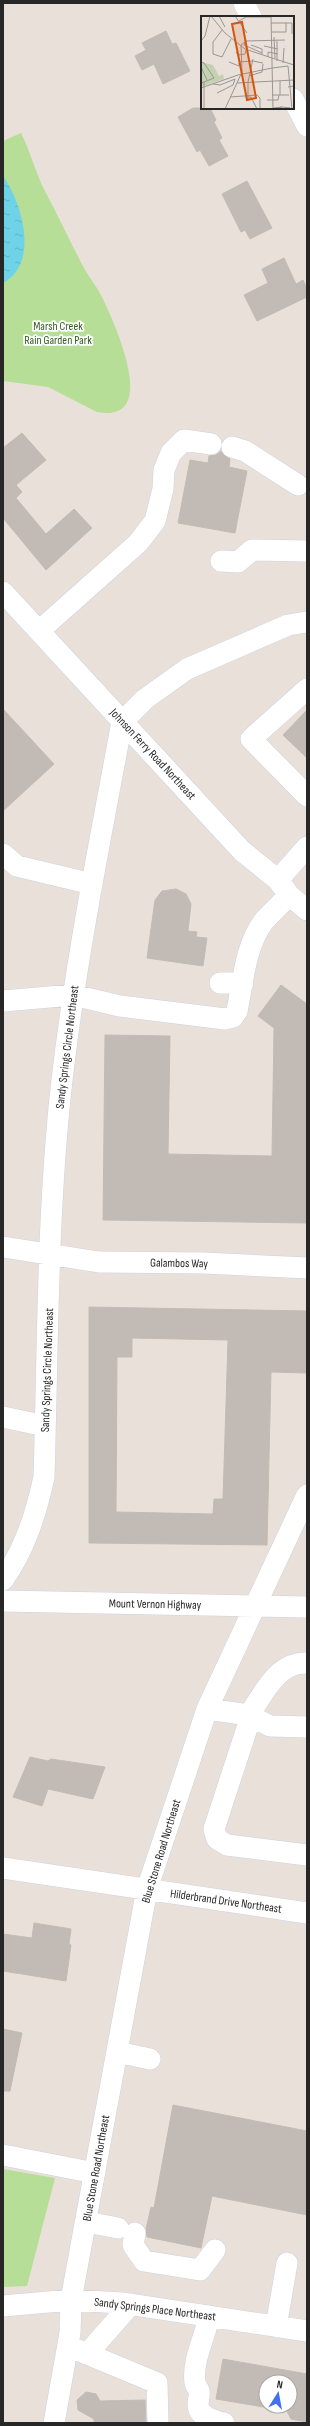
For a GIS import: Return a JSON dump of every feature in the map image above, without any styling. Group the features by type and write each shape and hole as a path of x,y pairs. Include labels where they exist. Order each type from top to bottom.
{"street":[{"path":"244,3 250,16"},
{"path":"294,101 307,126"},
{"path":"39,631 148,545 163,489 164,470 171,453 184,440 211,444"},
{"path":"232,447 246,451 298,485"},
{"path":"221,561 238,562 252,550 307,552"},
{"name":"Johnson Ferry Road Northeast","path":"3,592 242,851 307,910"},
{"path":"122,722 145,699 187,669 288,625 307,622"},
{"path":"307,689 251,739 307,796"},
{"name":"Sandy Springs Circle Northeast","path":"3,1580 24,1543 36,1511 44,1477 51,1253 62,1081 73,995 122,722"},
{"path":"3,1003 73,995 120,1006 225,1019 233,1017 237,1011 253,940 307,847"},
{"path":"3,854 17,866 92,884"},
{"path":"220,983 243,983"},
{"name":"Galambos Way","path":"3,1248 51,1253 99,1262 204,1263 307,1268"},
{"path":"3,1417 45,1426"},
{"name":"Blue Stone Road Northeast","path":"54,2423 68,2346 71,2300 147,1889 207,1710 307,1495"},
{"name":"Mount Vernon Highway","path":"3,1601 307,1607"},
{"path":"307,1663 297,1662 276,1674 250,1716 214,1829 217,1839 227,1845 307,1855"},
{"path":"207,1710 250,1716 270,1726 307,1727"},
{"name":"Hilderbrand Drive Northeast","path":"3,1868 307,1913"},
{"path":"117,2052 150,2059"},
{"path":"3,2155 94,2173"},
{"path":"86,2222 126,2230 133,2245 144,2261 200,2270 215,2250"},
{"path":"276,2326 287,2263"},
{"name":"Sandy Springs Place Northeast","path":"3,2306 71,2300 131,2304 307,2331"},
{"path":"87,2354 131,2304"},
{"path":"209,2316 205,2336 209,2350 209,2368 207,2384 199,2391 198,2406 204,2416 224,2423"},
{"path":"68,2346 156,2383 158,2423"}],"green space":[{"name":"Marsh Creek Rain Garden Park","path":"21,133 43,187 84,268 103,299 123,349 128,370 130,388 127,403 116,412 97,412 48,387 3,381 3,141"},
{"path":"3,2169 55,2178 27,2286 3,2287"}],"water":[{"path":"3,176 16,201 21,216 24,232 24,247 21,262 14,274 3,283"}],"building":[{"path":"166,31 172,44 176,43 190,71 163,84 154,64 142,70 135,56 146,50 142,43"},
{"path":"193,108 210,109 216,120 214,122 222,138 219,140 228,156 209,166 200,150 197,152 178,117"},
{"path":"247,181 272,228 250,239 245,230 241,232 222,194"},
{"path":"284,258 296,284 303,280 307,289 307,297 257,321 244,295 268,283 262,269"},
{"path":"22,433 46,460 16,485 22,492 16,498 46,534 74,509 92,528 46,570 3,518 3,448"},
{"path":"221,451 230,459 229,467 247,471 235,533 178,523 190,460 208,463 209,456 216,455"},
{"path":"3,709 54,764 3,811"},
{"path":"307,710 307,758 283,735"},
{"path":"176,889 186,894 191,904 188,931 197,932 196,937 207,938 203,966 147,958 155,900 162,891"},
{"path":"281,985 307,1004 307,1223 103,1220 105,1035 170,1036 168,1154 272,1156 274,1028 258,1016"},
{"path":"89,1307 307,1311 307,1373 271,1372 267,1545 89,1543","holes":["132,1338 228,1340 223,1499 214,1499 213,1514 116,1512 117,1357 132,1357"]},
{"path":"30,1757 48,1761 51,1759 105,1767 93,1799 48,1789 42,1806 13,1797"},
{"path":"34,1923 71,1929 69,1944 71,1945 66,1981 3,1971 3,1934 32,1938"},
{"path":"3,2029 22,2033 10,2091 3,2091"},
{"path":"173,2105 307,2131 307,2215 212,2196 201,2248 147,2237 146,2229 151,2207 154,2208"},
{"path":"223,2359 307,2374 307,2422 291,2419 288,2414 298,2414 298,2374 258,2374 258,2406 216,2399"},
{"path":"86,2392 96,2394 100,2401 145,2400 146,2423 94,2423 94,2419 78,2410 77,2400"}]}
